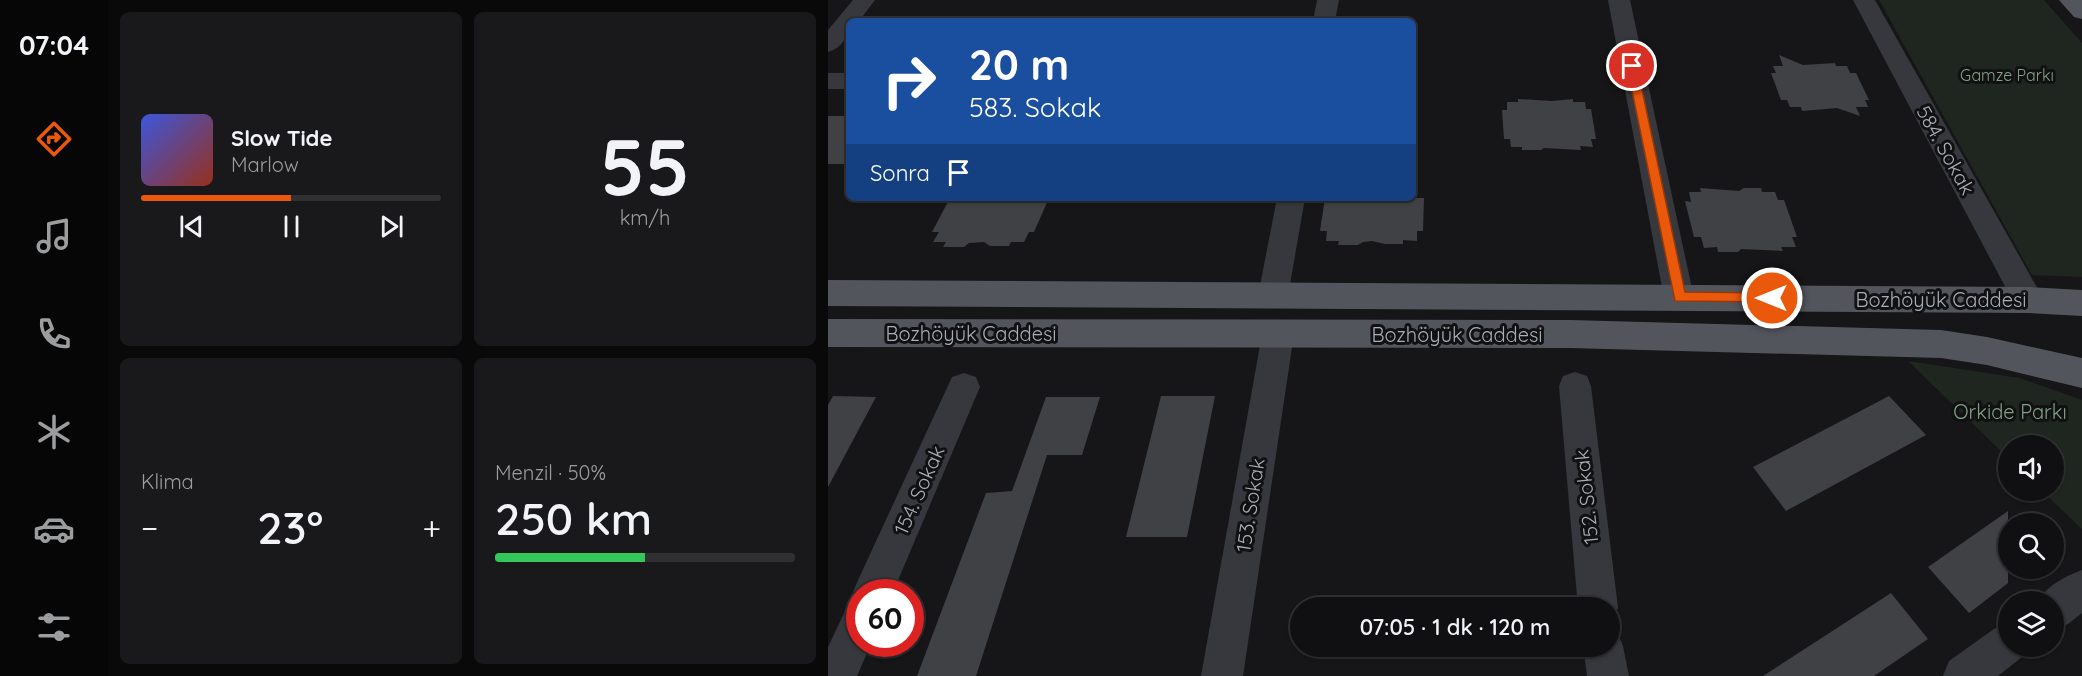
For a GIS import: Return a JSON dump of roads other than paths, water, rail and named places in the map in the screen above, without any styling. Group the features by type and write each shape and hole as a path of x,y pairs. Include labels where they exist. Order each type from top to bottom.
{"main road":[{"path":"2070,0 2082,12"},
{"name":"Bozhöyük Caddesi","path":"828,293 2028,300 2082,303"},
{"name":"Bozhöyük Caddesi","path":"828,333 1569,334 1941,344 1987,351 2082,373"}],"street":[{"path":"850,18 864,0"},
{"path":"1325,18 1328,0"},
{"path":"1618,0 1679,298"},
{"name":"584. Sokak","path":"1864,0 2028,300"},
{"path":"828,45 846,22"},
{"path":"828,81 846,81"},
{"path":"1273,296 1290,201"},
{"name":"153. Sokak","path":"1222,676 1278,334"},
{"name":"152. Sokak","path":"1575,386 1597,597"},
{"name":"154. Sokak","path":"879,579 964,387"},
{"path":"2064,602 2082,589"},
{"path":"1964,676 1998,651"},
{"path":"836,676 846,654"},
{"path":"1605,657 1608,676"}],"park label":[{"name":"Gamze Parkı","path":"2007,75"},
{"name":"Orkide Parkı","path":"2010,411"}]}
